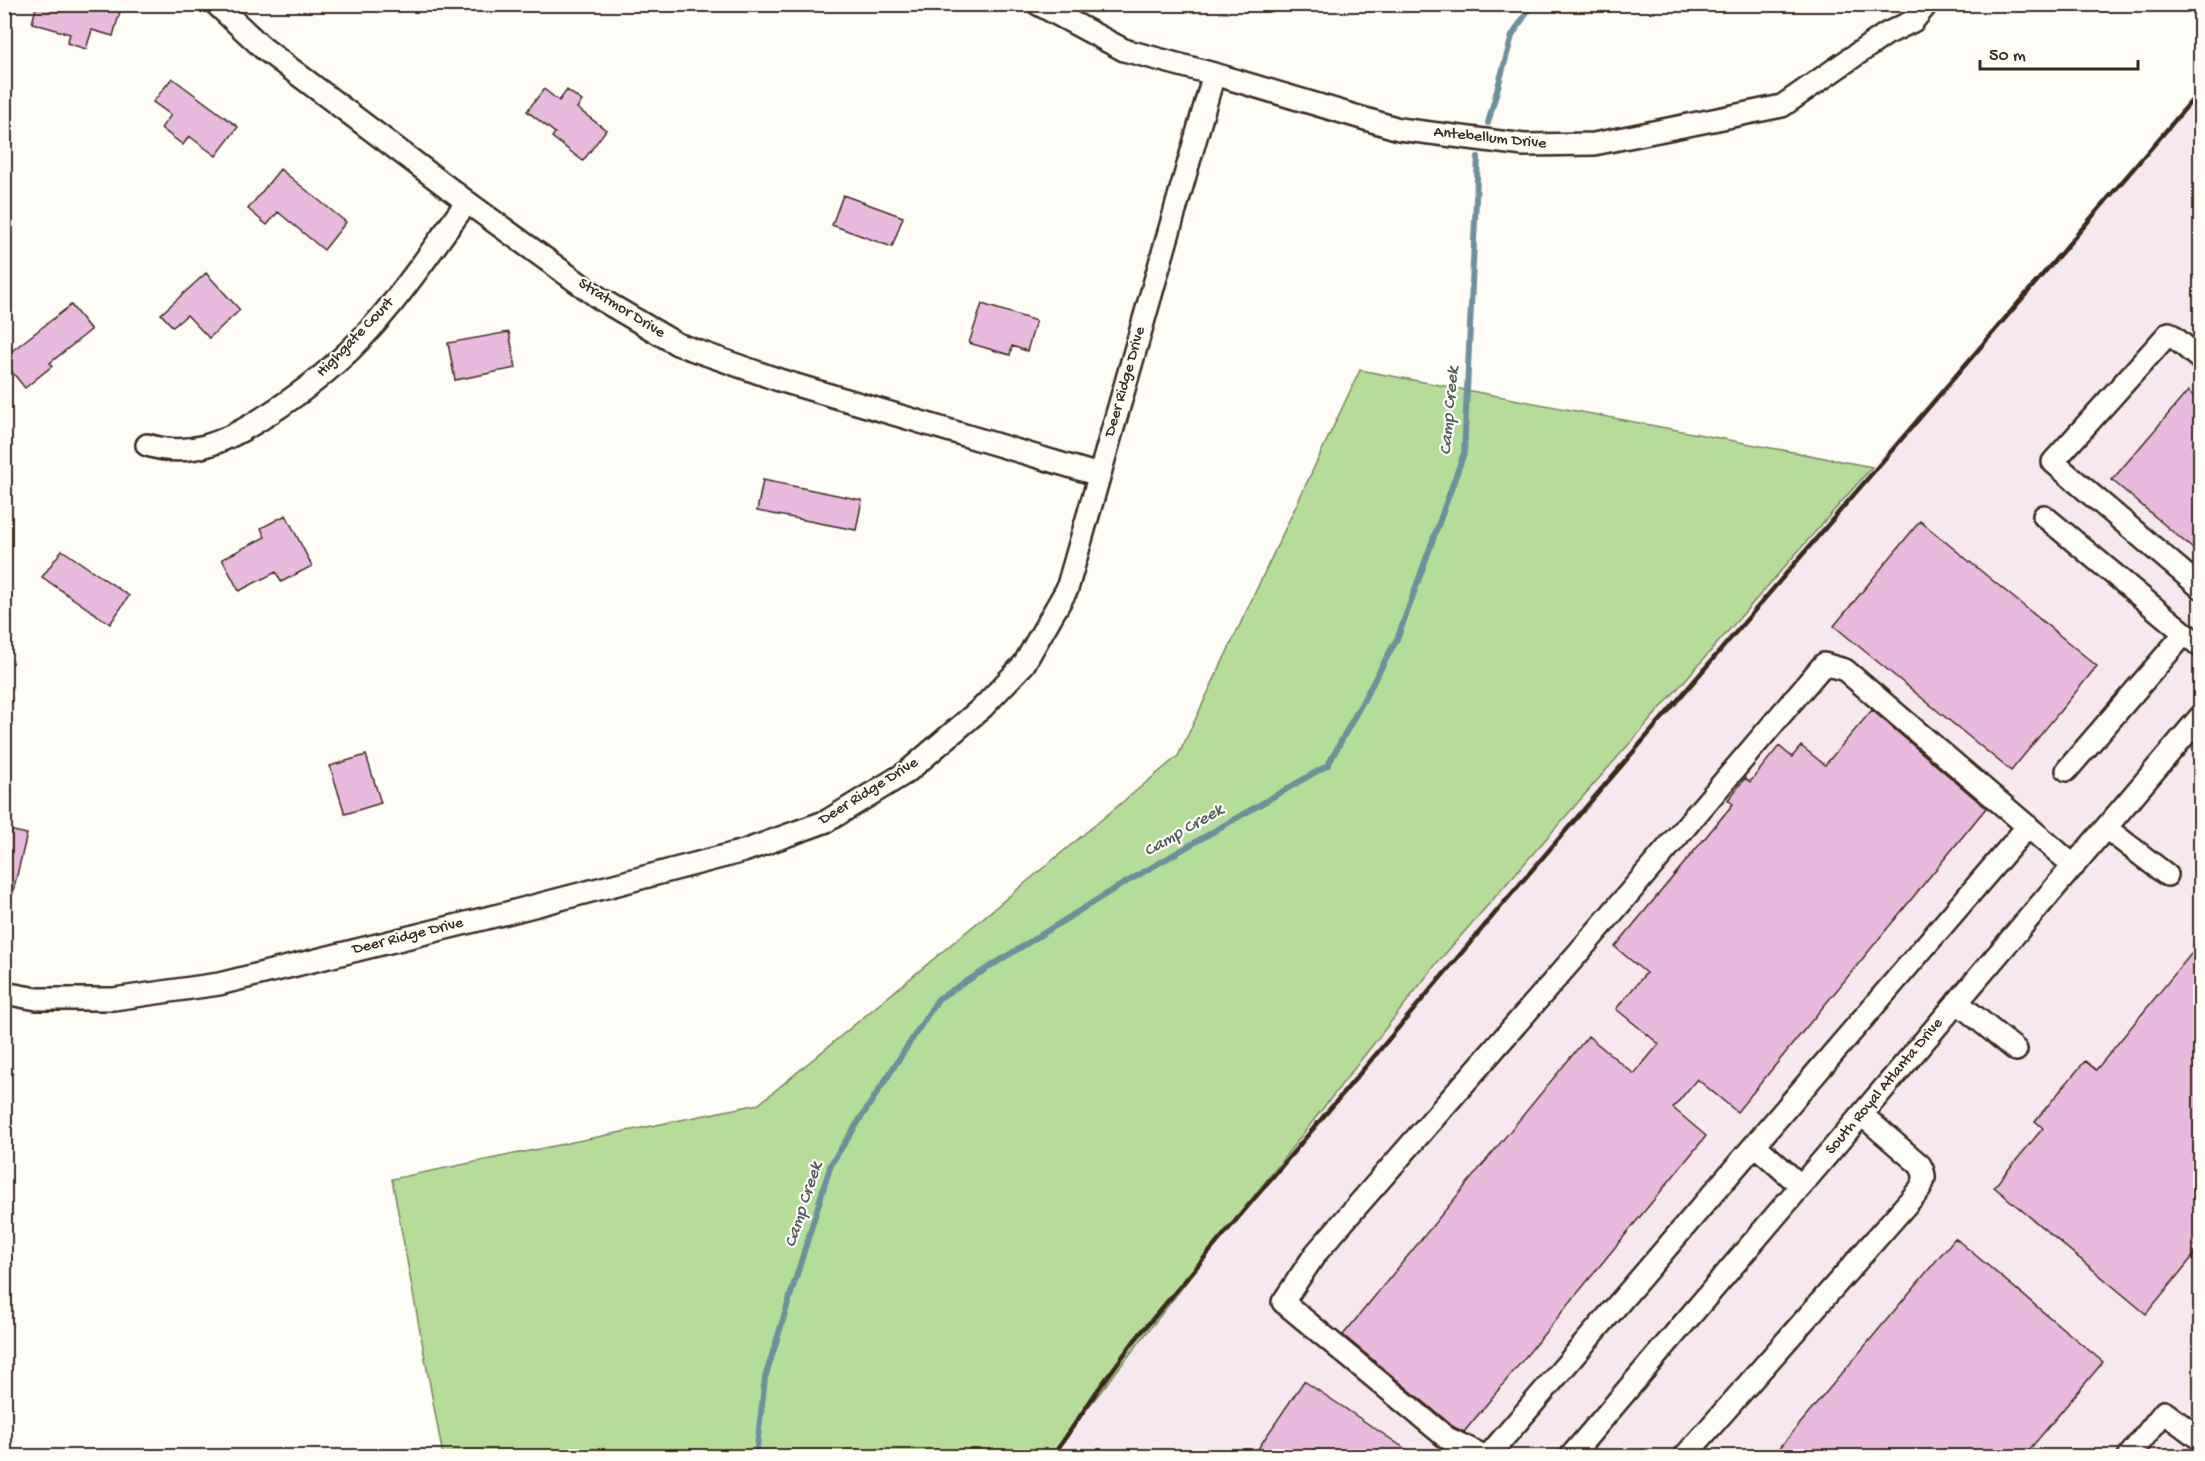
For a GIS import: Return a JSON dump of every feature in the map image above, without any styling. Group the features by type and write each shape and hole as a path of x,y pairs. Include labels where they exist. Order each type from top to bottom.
{"street":[{"name":"Stratmor Drive","path":"216,4 263,48 468,202 602,300 677,344 779,380 1099,475"},
{"name":"Antebellum Drive","path":"1038,4 1124,51 1214,74 1399,129 1524,145 1594,144 1782,106 1886,34 1913,21 1927,4"},
{"name":"Deer Ridge Drive","path":"4,993 38,999 114,999 219,984 744,851 827,821 908,772 982,707 1024,664 1067,589 1214,74"},
{"name":"Highgate Court","path":"147,445 165,451 193,450 233,436 288,403 337,363 387,310 468,202"},
{"path":"2200,359 2169,333 2053,462 2200,588"},
{"path":"2044,516 2193,639 2067,770"},
{"path":"1484,1456 1447,1438 1283,1302 1316,1253 1579,952 1824,664 1845,670 2074,866"},
{"name":"South Royal Atlanta Drive","path":"1570,1456 2200,717"},
{"path":"1488,1456 2028,826"},
{"path":"2106,828 2167,874"},
{"path":"1957,1002 2016,1050"},
{"path":"1685,1456 1920,1190 1925,1175 1920,1165 1862,1115"},
{"path":"1755,1145 1801,1186"},
{"path":"2129,1456 2164,1412 2200,1439"}],"shaded area":[{"path":"2200,93 2200,1456 1050,1456 1437,963"}],"green space":[{"path":"1360,370 1872,467 1437,963 1050,1456 443,1456 392,1179 759,1104 1178,756"}],"building":[{"path":"37,4 110,4 121,8 113,36 92,30 86,49 67,43 70,34 32,23"},
{"path":"172,78 238,127 216,156 189,136 183,145 161,128 171,115 153,102"},
{"path":"544,89 559,101 567,90 582,101 577,108 606,130 583,161 552,137 555,133 527,111"},
{"path":"280,169 346,222 324,250 278,212 267,225 248,209"},
{"path":"843,195 903,217 892,247 832,225"},
{"path":"206,273 240,310 209,338 187,315 173,327 161,314"},
{"path":"982,304 1036,321 1027,351 1012,346 1010,355 969,343"},
{"path":"71,305 91,330 50,363 52,366 25,388 4,362 4,357"},
{"path":"509,332 516,368 455,380 448,343"},
{"path":"2188,391 2200,402 2200,555 2112,480"},
{"path":"763,480 862,500 856,530 757,511"},
{"path":"286,515 312,566 281,582 276,572 239,591 222,559 265,537 261,528"},
{"path":"1920,521 2097,666 2011,771 1834,626"},
{"path":"62,550 129,596 110,624 42,577"},
{"path":"1872,710 1986,808 1737,1112 1697,1079 1673,1108 1706,1136 1464,1432 1454,1427 1343,1335 1588,1036 1634,1074 1659,1044 1616,1009 1646,973 1615,947 1733,804 1728,800 1745,778 1750,782 1779,746 1792,757 1801,746 1825,765"},
{"path":"366,755 381,803 345,814 330,766"},
{"path":"4,829 27,834 11,900 4,899"},
{"path":"2200,943 2200,1248 2146,1314 1994,1187 2043,1128 2035,1121 2085,1061 2096,1070"},
{"path":"1955,1238 2103,1362 2024,1456 1773,1456"},
{"path":"1304,1381 1416,1456 1253,1456"}],"waterway":[{"name":"Camp Creek","path":"1488,123 1512,36 1532,4"},
{"name":"Camp Creek","path":"756,1456 765,1378 831,1164 938,999 1111,891 1328,765 1398,637 1464,453 1478,157"}],"railway":[{"path":"1053,1456 1134,1341 1502,905 2200,91"}]}
